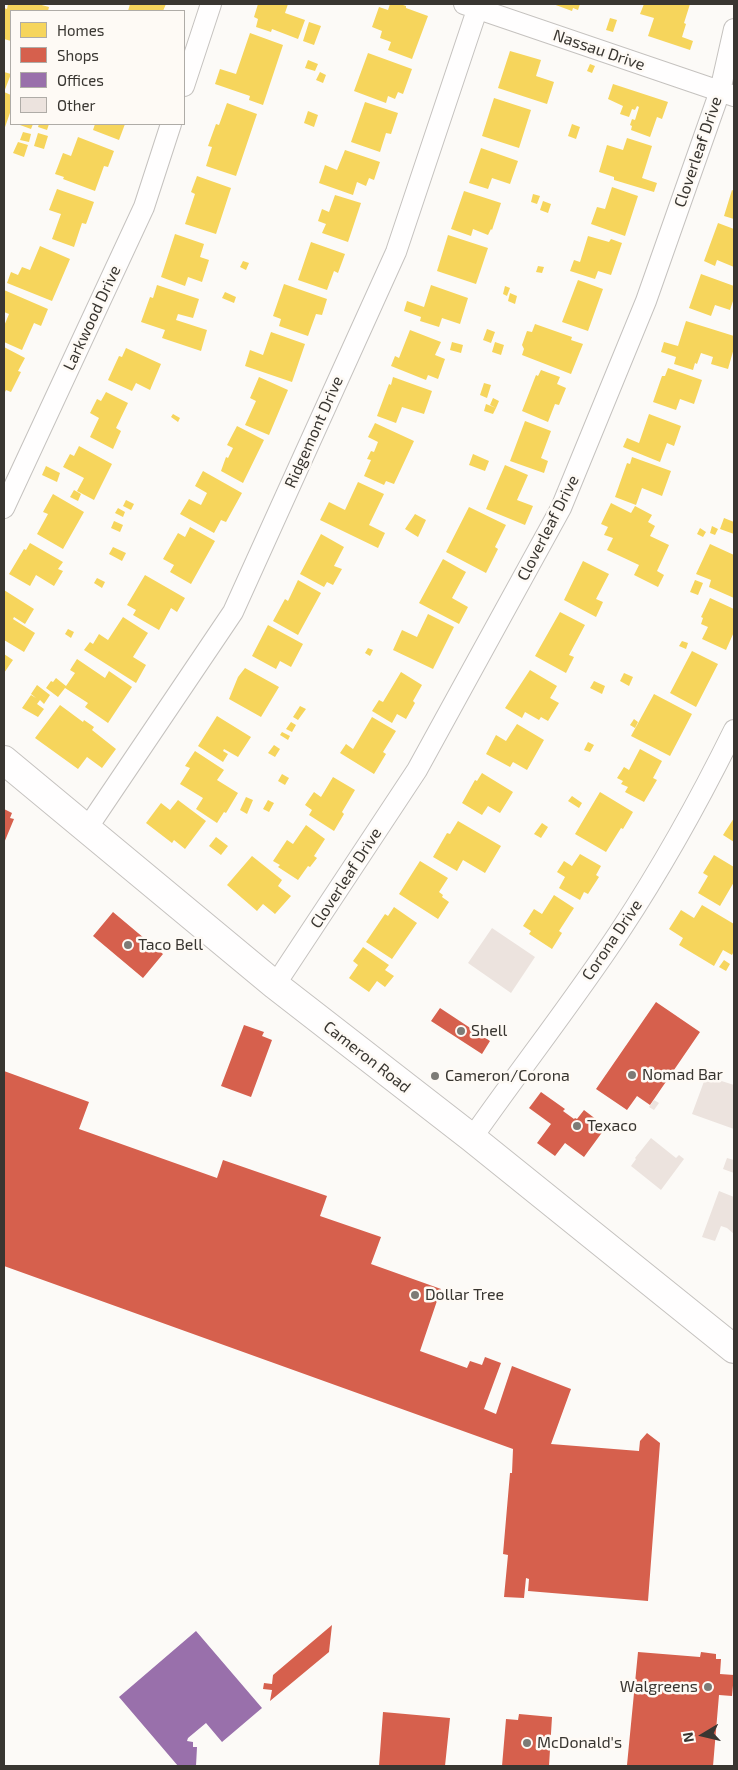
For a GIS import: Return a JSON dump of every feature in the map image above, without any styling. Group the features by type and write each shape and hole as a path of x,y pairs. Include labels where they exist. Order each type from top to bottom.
{"main road":[{"name":"Cameron Road","path":"4,760 275,985 472,1138 734,1349"}],"street":[{"path":"185,83 211,4"},
{"name":"Nassau Drive","path":"474,5 727,93"},
{"name":"Ridgemont Drive","path":"86,830 233,612 396,252 474,5"},
{"name":"Cloverleaf Drive","path":"275,985 417,770 561,508 646,301 727,93 734,29"},
{"name":"Larkwood Drive","path":"4,508 144,207 172,125"},
{"name":"Corona Drive","path":"472,1138 620,932 700,800 734,730"}],"building: Homes":[{"path":"8,4 38,4 49,7 48,10 10,10 10,41 4,39 4,8 7,9"},
{"path":"130,4 166,4 163,10 128,10"},
{"path":"258,4 288,4 285,13 305,20 298,39 272,29 271,32 256,27 258,19 254,17"},
{"path":"390,4 400,4 428,16 412,59 388,50 391,42 380,38 382,31 372,27 379,7 388,10"},
{"path":"553,4 580,4 578,10 573,8 572,11"},
{"path":"644,4 690,4 682,37 693,41 690,50 648,36 654,18 640,14"},
{"path":"610,18 617,20 613,32 606,30"},
{"path":"309,22 321,26 314,45 303,41"},
{"path":"250,33 283,45 263,105 249,100 250,96 215,84 220,69 236,74"},
{"path":"510,51 541,60 536,76 554,82 547,104 498,88"},
{"path":"368,53 412,69 403,94 398,92 395,99 388,96 386,103 354,91"},
{"path":"308,60 318,64 315,71 305,68"},
{"path":"590,64 595,66 592,73 587,71"},
{"path":"4,72 10,74 10,77 4,92"},
{"path":"320,72 326,75 323,83 316,80"},
{"path":"613,84 668,102 662,119 657,117 650,137 631,130 632,119 635,120 639,107 637,106 635,110 632,109 629,117 620,114 623,106 608,99"},
{"path":"4,92 10,95 10,113 4,130"},
{"path":"494,98 531,110 519,148 482,136"},
{"path":"365,102 398,113 391,134 386,133 380,152 351,142"},
{"path":"227,103 257,114 236,176 206,166 212,147 208,146 216,124 219,125"},
{"path":"308,111 318,115 314,127 304,123"},
{"path":"572,124 580,127 576,139 568,136"},
{"path":"20,125 33,125 31,129"},
{"path":"39,125 49,125 47,130 38,127"},
{"path":"95,125 125,125 119,140 93,130"},
{"path":"23,132 31,134 29,142 20,140"},
{"path":"38,133 48,136 44,149 34,146"},
{"path":"78,137 114,151 108,167 104,166 95,191 55,174 63,153 71,156"},
{"path":"627,138 652,146 642,178 657,183 654,192 614,180 614,177 599,172 607,145 623,150"},
{"path":"18,142 28,145 24,157 13,153"},
{"path":"481,148 518,161 510,184 492,178 488,189 469,183"},
{"path":"345,150 380,162 374,180 369,178 366,186 357,182 353,195 319,183 325,165 337,170"},
{"path":"197,176 231,188 216,234 185,224 195,194 191,192"},
{"path":"612,187 638,196 625,236 591,224 597,207 605,209"},
{"path":"57,189 94,202 86,224 82,223 74,247 52,239 61,214 49,210"},
{"path":"732,190 734,191 734,219 724,216"},
{"path":"464,191 501,203 492,230 488,235 473,229 471,236 451,229"},
{"path":"533,194 540,196 537,204 531,202"},
{"path":"335,195 361,203 348,242 322,233 326,224 318,221 322,209 329,212"},
{"path":"543,201 551,204 548,213 540,210"},
{"path":"718,223 734,229 734,267 717,260 715,266 704,261"},
{"path":"175,234 204,244 200,257 209,260 202,282 188,277 185,286 161,277"},
{"path":"448,235 488,248 476,284 437,271"},
{"path":"588,236 609,242 611,239 622,243 611,275 598,271 595,279 570,271 574,260 580,262"},
{"path":"311,242 345,254 338,273 334,271 327,290 298,280"},
{"path":"40,246 70,259 52,301 7,283 11,272 18,275 22,267 30,270"},
{"path":"243,261 249,263 246,270 240,267"},
{"path":"538,266 544,267 542,273 536,272"},
{"path":"701,274 734,286 734,298 730,310 715,305 711,316 689,308"},
{"path":"578,280 603,289 588,331 562,322"},
{"path":"284,284 327,299 322,315 316,314 308,336 279,326 281,319 273,316"},
{"path":"157,285 199,299 193,318 178,314 176,320 207,330 201,351 162,338 165,330 141,322 150,297 153,298"},
{"path":"431,285 468,298 460,324 442,318 439,327 420,321 421,317 404,311 407,301 424,307"},
{"path":"505,286 510,288 507,296 503,294"},
{"path":"4,290 48,309 41,326 34,323 22,350 4,342 4,326 9,314 4,312"},
{"path":"225,292 236,297 234,303 222,298"},
{"path":"510,293 517,296 515,304 508,301"},
{"path":"686,321 734,336 734,348 728,369 711,364 713,357 701,353 693,370 674,364 676,357 661,352 664,342 678,346"},
{"path":"535,324 572,337 571,340 583,344 571,374 522,355 524,349 522,345 527,331 532,332"},
{"path":"487,329 495,332 491,343 483,340"},
{"path":"410,330 441,342 435,355 445,359 438,379 428,375 426,380 391,366 395,356 399,358"},
{"path":"271,332 305,344 292,382 245,366 250,350 263,355"},
{"path":"452,342 463,345 461,353 450,350"},
{"path":"495,342 504,345 501,355 492,352"},
{"path":"4,347 25,358 18,371 21,372 11,392 6,390 4,394"},
{"path":"126,348 161,364 150,390 136,383 132,391 108,380 119,356 122,357"},
{"path":"668,368 702,380 694,404 680,399 676,410 653,402 662,376 665,376"},
{"path":"541,370 560,377 557,384 566,388 559,405 555,404 548,422 522,411 536,375 538,376"},
{"path":"259,377 288,390 269,435 245,425 256,401 250,398"},
{"path":"393,377 432,391 424,414 402,407 396,423 377,416"},
{"path":"484,383 491,385 487,398 480,395"},
{"path":"106,392 128,403 116,428 121,431 113,449 90,437 99,418 90,413 97,399 101,401"},
{"path":"493,398 499,401 496,408 490,405"},
{"path":"486,404 496,408 493,414 484,411"},
{"path":"173,414 180,418 178,422 171,417"},
{"path":"649,414 681,426 674,446 667,443 660,462 623,447 627,438 639,443"},
{"path":"525,421 551,431 541,458 548,461 544,473 510,461"},
{"path":"375,423 414,441 394,484 386,481 384,485 364,476 371,460 367,459 371,451 374,452 378,442 368,437"},
{"path":"237,426 264,440 243,483 221,471 226,457 228,458 233,448 227,445"},
{"path":"79,446 112,464 94,500 77,491 84,478 63,467 70,454 74,456"},
{"path":"473,454 489,461 485,471 469,465"},
{"path":"632,457 671,471 662,496 642,488 636,505 615,497 627,463 630,464"},
{"path":"505,465 528,475 517,500 533,506 525,525 486,509"},
{"path":"46,466 60,473 57,482 42,475"},
{"path":"203,471 242,493 226,522 221,520 214,533 180,514 189,499 201,505 207,493 195,486"},
{"path":"358,482 384,494 369,525 385,533 378,548 320,520 329,502 345,510"},
{"path":"74,490 81,494 78,501 70,497"},
{"path":"53,494 84,512 63,549 37,534 48,514 43,512"},
{"path":"126,500 134,504 131,510 123,506"},
{"path":"611,503 631,513 635,506 652,515 648,522 655,526 650,536 669,545 657,571 664,575 658,587 634,575 639,565 607,550 613,538 604,535 608,527 601,524"},
{"path":"469,507 506,525 495,547 498,549 486,573 446,552"},
{"path":"118,508 125,512 123,517 115,513"},
{"path":"415,514 426,520 418,537 405,529"},
{"path":"724,518 734,522 734,534 720,529"},
{"path":"114,521 123,525 120,532 111,528"},
{"path":"712,526 718,529 715,535 710,533"},
{"path":"190,527 215,541 191,584 170,572 174,565 163,559 178,533 185,537"},
{"path":"700,528 706,532 703,537 697,534"},
{"path":"321,534 344,547 334,566 342,569 333,585 327,582 324,587 300,574"},
{"path":"30,543 63,562 58,569 63,571 54,586 36,575 30,586 9,574 24,549 26,550"},
{"path":"710,544 734,555 734,598 709,587 711,580 696,574"},
{"path":"113,547 126,553 122,561 109,554"},
{"path":"443,559 466,572 452,598 468,607 459,624 419,603"},
{"path":"583,561 609,574 596,599 603,602 596,617 564,600"},
{"path":"145,575 185,598 177,612 171,608 159,630 133,615 136,610 127,605"},
{"path":"97,578 105,582 102,588 94,583"},
{"path":"298,580 321,593 298,635 273,621 285,599 288,601"},
{"path":"695,580 703,583 698,595 690,592"},
{"path":"4,590 34,609 25,624 14,617 13,619 35,633 24,652 4,640"},
{"path":"710,598 734,609 734,632 726,650 702,639 708,627 701,624 703,618 701,617"},
{"path":"560,612 585,625 569,655 574,657 566,673 535,656"},
{"path":"428,614 454,627 433,669 393,650 402,630 417,637"},
{"path":"123,617 148,633 133,657 146,665 136,683 84,650 90,642 93,644 99,634 108,640"},
{"path":"268,625 303,644 291,667 280,661 276,669 252,656"},
{"path":"68,629 74,632 71,638 65,634"},
{"path":"682,641 688,643 686,649 679,646"},
{"path":"368,648 373,650 370,656 365,653"},
{"path":"692,651 718,664 696,707 670,693"},
{"path":"4,654 13,660 4,673"},
{"path":"77,659 105,678 109,671 132,687 108,723 85,707 88,703 65,688 58,697 46,688 56,678 66,686 75,673 70,670"},
{"path":"245,668 279,687 261,717 229,699 238,677"},
{"path":"530,670 557,686 550,698 559,703 548,721 541,717 539,720 525,712 522,718 505,708"},
{"path":"401,672 422,685 406,719 397,714 392,723 372,711 379,700 383,702"},
{"path":"624,673 633,677 629,686 620,681"},
{"path":"594,681 605,686 602,694 590,688"},
{"path":"37,685 50,695 44,704 40,700 37,704 44,709 38,717 22,708 31,695 36,698 31,694"},
{"path":"654,694 692,714 670,756 631,736"},
{"path":"60,705 83,722 84,720 94,727 92,730 116,749 102,768 87,757 78,769 35,738"},
{"path":"300,706 306,709 298,720 293,717"},
{"path":"217,716 251,737 238,757 224,749 223,751 228,754 223,762 198,746"},
{"path":"372,717 396,731 383,752 386,754 374,774 340,753 346,744 353,749"},
{"path":"634,719 638,722 635,728 630,725"},
{"path":"291,722 296,725 292,732 286,729"},
{"path":"517,724 544,740 527,770 513,762 510,767 486,754 496,735 506,741"},
{"path":"282,732 290,736 288,740 280,735"},
{"path":"588,742 594,745 590,752 584,750"},
{"path":"274,745 280,749 275,757 268,753"},
{"path":"640,749 662,761 653,778 657,780 644,802 625,792 628,787 621,784 623,781 617,778 624,767 629,770"},
{"path":"195,751 224,770 217,780 238,793 226,813 224,812 217,823 196,809 203,798 180,784 190,768 185,766"},
{"path":"482,773 513,792 500,813 488,806 482,815 462,803 475,780 477,781"},
{"path":"282,774 289,778 285,785 278,781"},
{"path":"333,777 355,790 342,812 344,814 334,831 309,815 312,810 305,805 314,792 321,797"},
{"path":"600,792 633,812 606,852 575,834"},
{"path":"572,796 582,803 579,808 568,801"},
{"path":"246,797 253,800 247,814 240,810"},
{"path":"178,800 206,821 185,849 174,840 172,843 146,823 161,803 170,810"},
{"path":"268,800 274,803 269,812 263,809"},
{"path":"734,818 734,842 723,835"},
{"path":"458,821 501,846 485,873 463,860 457,871 433,857 447,833 450,834"},
{"path":"542,823 548,827 541,838 534,834"},
{"path":"306,825 325,839 314,856 317,858 310,867 308,866 298,880 278,867 280,865 273,861 287,840 293,844"},
{"path":"216,837 228,846 221,855 209,846"},
{"path":"580,854 601,866 596,875 599,877 588,894 584,892 580,900 559,888 565,877 557,872 564,861 572,866"},
{"path":"714,855 734,867 734,882 720,906 698,893 708,876 703,873"},
{"path":"252,856 282,880 278,886 291,896 275,914 263,904 257,911 227,885"},
{"path":"420,861 448,878 439,892 449,902 438,919 399,894"},
{"path":"554,895 574,908 559,931 562,933 552,949 529,934 531,931 523,926 534,909 542,914"},
{"path":"702,905 734,924 734,951 732,955 723,950 714,966 679,945 683,938 669,929 681,910 694,918"},
{"path":"394,907 417,923 392,959 366,942 385,914 388,916"},
{"path":"363,947 389,965 385,970 394,976 385,987 377,981 369,992 349,978 358,965 353,961"},
{"path":"724,960 730,964 726,971 719,967"}],"building: Shops":[{"path":"4,809 12,813 10,818 14,819 4,843"},
{"name":"Taco Bell","path":"113,912 163,954 143,978 93,936"},
{"path":"656,1002 700,1032 650,1105 637,1096 627,1110 596,1089"},
{"name":"Shell","path":"440,1008 490,1041 482,1054 431,1021"},
{"path":"244,1025 264,1032 262,1036 272,1040 251,1097 221,1086"},
{"path":"4,1071 89,1102 79,1129 217,1178 223,1160 327,1196 320,1216 381,1237 371,1264 441,1289 420,1351 467,1368 470,1361 482,1365 485,1357 501,1363 484,1409 496,1414 512,1366 571,1389 551,1444 639,1451 640,1441 647,1433 660,1443 648,1601 528,1591 529,1579 526,1578 524,1598 504,1597 508,1555 503,1554 513,1449 4,1266"},
{"name":"Texaco","path":"541,1092 565,1109 563,1111 574,1119 577,1119 584,1110 606,1127 584,1157 565,1143 555,1156 537,1143 551,1124 529,1108"},
{"path":"332,1625 329,1652 270,1701 272,1690 263,1689 264,1683 272,1684 273,1675"},
{"name":"Walgreens","path":"638,1652 700,1657 701,1652 716,1654 716,1659 721,1659 720,1674 734,1675 732,1696 719,1695 713,1766 627,1765"},
{"path":"383,1712 450,1718 445,1766 379,1766"},
{"name":"McDonald's","path":"519,1714 552,1717 549,1766 502,1766 506,1719 518,1720"}],"building: Offices":[{"path":"196,1631 262,1708 222,1742 206,1723 187,1741 193,1742 193,1747 197,1747 196,1766 178,1766 119,1697"}],"building: Other":[{"path":"492,928 535,957 511,993 468,963"},
{"path":"706,1076 734,1085 734,1129 692,1114"},
{"path":"654,1100 659,1103 654,1110 649,1107"},
{"path":"651,1138 676,1158 679,1155 684,1159 661,1190 631,1166"},
{"path":"727,1158 734,1160 734,1173 723,1169"},
{"path":"719,1191 734,1197 734,1234 721,1226 715,1241 702,1237"}],"place":[{"name":"Taco Bell","path":"128,945"},
{"name":"Shell","path":"461,1031"},
{"name":"Nomad Bar","path":"632,1075"},
{"name":"Cameron/Corona","path":"435,1076"},
{"name":"Texaco","path":"577,1126"},
{"name":"Dollar Tree","path":"415,1295"},
{"name":"Walgreens","path":"708,1687"},
{"name":"McDonald's","path":"527,1743"}]}
